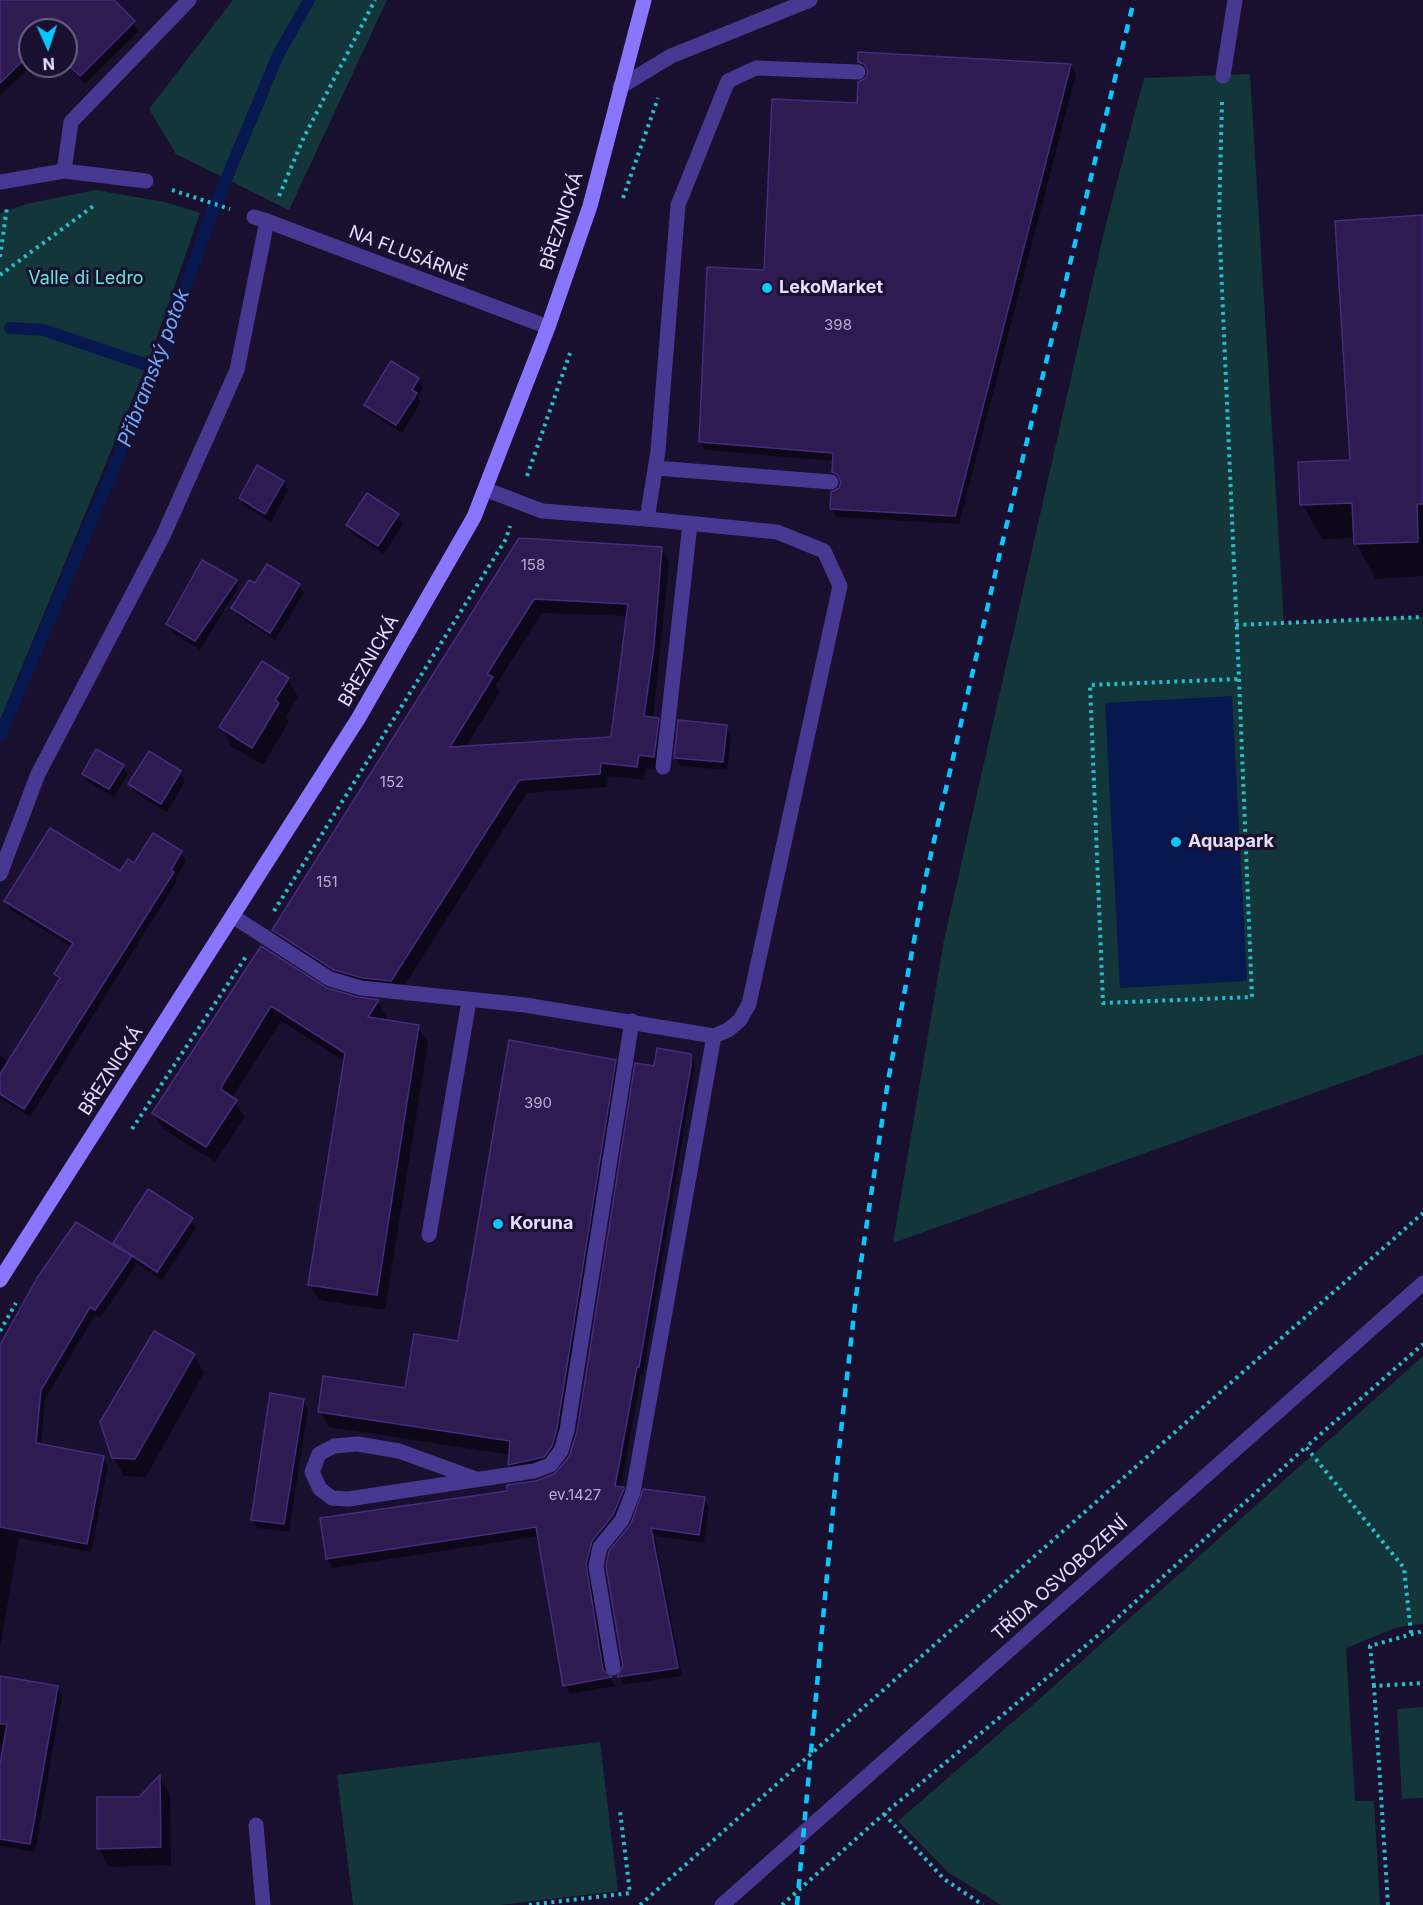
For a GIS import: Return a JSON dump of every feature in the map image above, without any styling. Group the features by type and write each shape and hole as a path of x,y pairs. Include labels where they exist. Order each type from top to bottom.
{"street":[{"path":"64,171 71,122 189,0"},
{"name":"BŘEZNICKÁ","path":"0,1280 358,719 487,490 590,206 644,0"},
{"path":"620,87 671,56 810,0"},
{"path":"1223,76 1235,0"},
{"path":"647,519 656,468 678,205 728,81 756,68 858,72"},
{"path":"5,181 64,171 146,181"},
{"path":"0,874 38,774 163,536 237,370 261,219"},
{"name":"NA FLUSÁRNĚ","path":"261,219 548,327"},
{"path":"656,468 831,482"},
{"path":"234,916 330,979 361,988 468,1001 525,1005 714,1036 728,1030 740,1020 749,1004 840,586 824,550 777,532 542,511 487,490"},
{"path":"663,767 690,524"},
{"path":"429,1234 468,1001"},
{"path":"476,1479 399,1451 358,1444 334,1446 319,1454 312,1472 320,1489 332,1497 348,1499 534,1471 550,1465 561,1451 567,1430 632,1021"},
{"path":"613,1668 596,1566 600,1547 622,1520 633,1492 714,1036"},
{"name":"TŘÍDA OSVOBOZENÍ","path":"722,1905 1423,1283"},
{"path":"256,1825 262,1905"}],"path":[{"path":"146,181 261,219 375,0"},
{"path":"1223,76 1219,220 1239,679 1252,997 1103,1003 1090,686 1239,679"},
{"path":"0,275 129,179"},
{"path":"0,257 5,181"},
{"path":"1236,625 1423,617"},
{"path":"640,1905 1423,1213"},
{"path":"782,1905 884,1814 1102,1632 1305,1447 1423,1344"},
{"path":"1305,1447 1404,1568 1411,1633"},
{"path":"1388,1905 1370,1646 1423,1631"},
{"path":"1374,1686 1423,1683"},
{"path":"529,1905 630,1893 620,1811"},
{"path":"884,1814 944,1879 983,1905"}],"green space":[{"path":"233,0 387,0 289,210 176,154 149,109"},
{"path":"1250,74 1284,623 1423,617 1423,1054 893,1243 944,940 1103,236 1144,78"},
{"name":"Valle di Ledro","path":"96,190 165,202 200,213 151,354 0,720 0,213 30,203"},
{"path":"1423,1356 1423,1624 1398,1627 1346,1648 1355,1801 1374,1801 1380,1905 1001,1905 949,1873 898,1821 1036,1702"},
{"path":"1423,1707 1423,1798 1402,1799 1397,1709"},
{"path":"600,1742 618,1891 500,1905 353,1905 337,1775"}],"shaded area":[{"name":"Aquapark","path":"1232,696 1247,981 1120,988 1105,703"}],"building":[{"path":"0,0 114,0 135,21 80,76 78,74 78,18 18,18 18,66 0,83"},
{"path":"858,52 1071,64 955,516 830,509 831,492 839,488 841,482 837,474 832,472 833,453 699,442 707,267 764,270 772,99 857,103 858,82 866,78 868,72 864,64 858,62"},
{"path":"1423,215 1423,504 1417,504 1418,542 1354,544 1352,503 1300,505 1298,462 1350,460 1335,221"},
{"path":"391,361 419,378 412,390 417,393 396,425 364,405"},
{"path":"257,465 284,481 265,514 239,498"},
{"path":"367,493 399,514 378,546 346,525"},
{"path":"519,538 662,547 654,646 644,716 659,718 654,757 639,755 637,767 601,763 600,774 519,780 391,981 363,978 334,970 272,930","holes":["534,599 628,604 611,737 450,747 493,677 487,674"]},
{"path":"202,560 237,580 195,641 166,624"},
{"path":"267,564 300,584 270,633 231,608 249,580 255,583"},
{"path":"262,661 289,678 275,700 279,703 252,748 219,727"},
{"path":"678,720 727,725 723,762 674,758"},
{"path":"96,749 124,765 109,789 82,774"},
{"path":"149,751 181,771 161,804 128,784"},
{"path":"50,828 120,871 128,859 134,863 153,833 182,851 171,870 174,872 24,1109 0,1094 0,1074 60,978 54,974 73,943 4,901"},
{"path":"261,946 327,988 379,1000 368,1017 419,1025 377,1295 308,1285 345,1053 271,1006 220,1089 237,1100 206,1147 152,1113"},
{"path":"509,1040 616,1060 557,1428 552,1446 544,1457 508,1465 510,1441 318,1412 323,1376 405,1388 414,1334 458,1341"},
{"path":"657,1048 691,1054 691,1065 639,1367 637,1367 615,1486 624,1487 624,1489 613,1515 592,1541 586,1564 603,1670 612,1677 563,1686 536,1527 326,1559 320,1518 507,1491 507,1485 536,1481 554,1474 569,1457 577,1432 635,1063 654,1066"},
{"path":"148,1189 193,1218 157,1272 113,1243"},
{"path":"76,1222 132,1256 95,1310 90,1307 41,1390 36,1443 104,1456 87,1544 0,1527 0,1345 37,1278"},
{"path":"154,1331 195,1354 135,1459 112,1458 100,1422"},
{"path":"270,1393 304,1399 284,1524 251,1520"},
{"path":"643,1489 705,1497 699,1535 651,1528 678,1668 617,1677 623,1666 606,1566 609,1551 631,1524"},
{"path":"0,1676 58,1686 30,1844 0,1839 0,1764 7,1724 0,1724"},
{"path":"160,1775 161,1847 97,1849 97,1797 139,1797"}],"waterway":[{"name":"Příbramský potok","path":"0,736 156,368 212,213 278,55 309,0"},
{"path":"10,328 43,330 156,368"}],"railway":[{"path":"797,1905 836,1476 856,1296 888,1081 926,876 1002,544 1134,0"}],"place":[{"name":"LekoMarket","path":"767,288"},
{"name":"Aquapark","path":"1176,842"},
{"name":"Koruna","path":"498,1224"}]}
